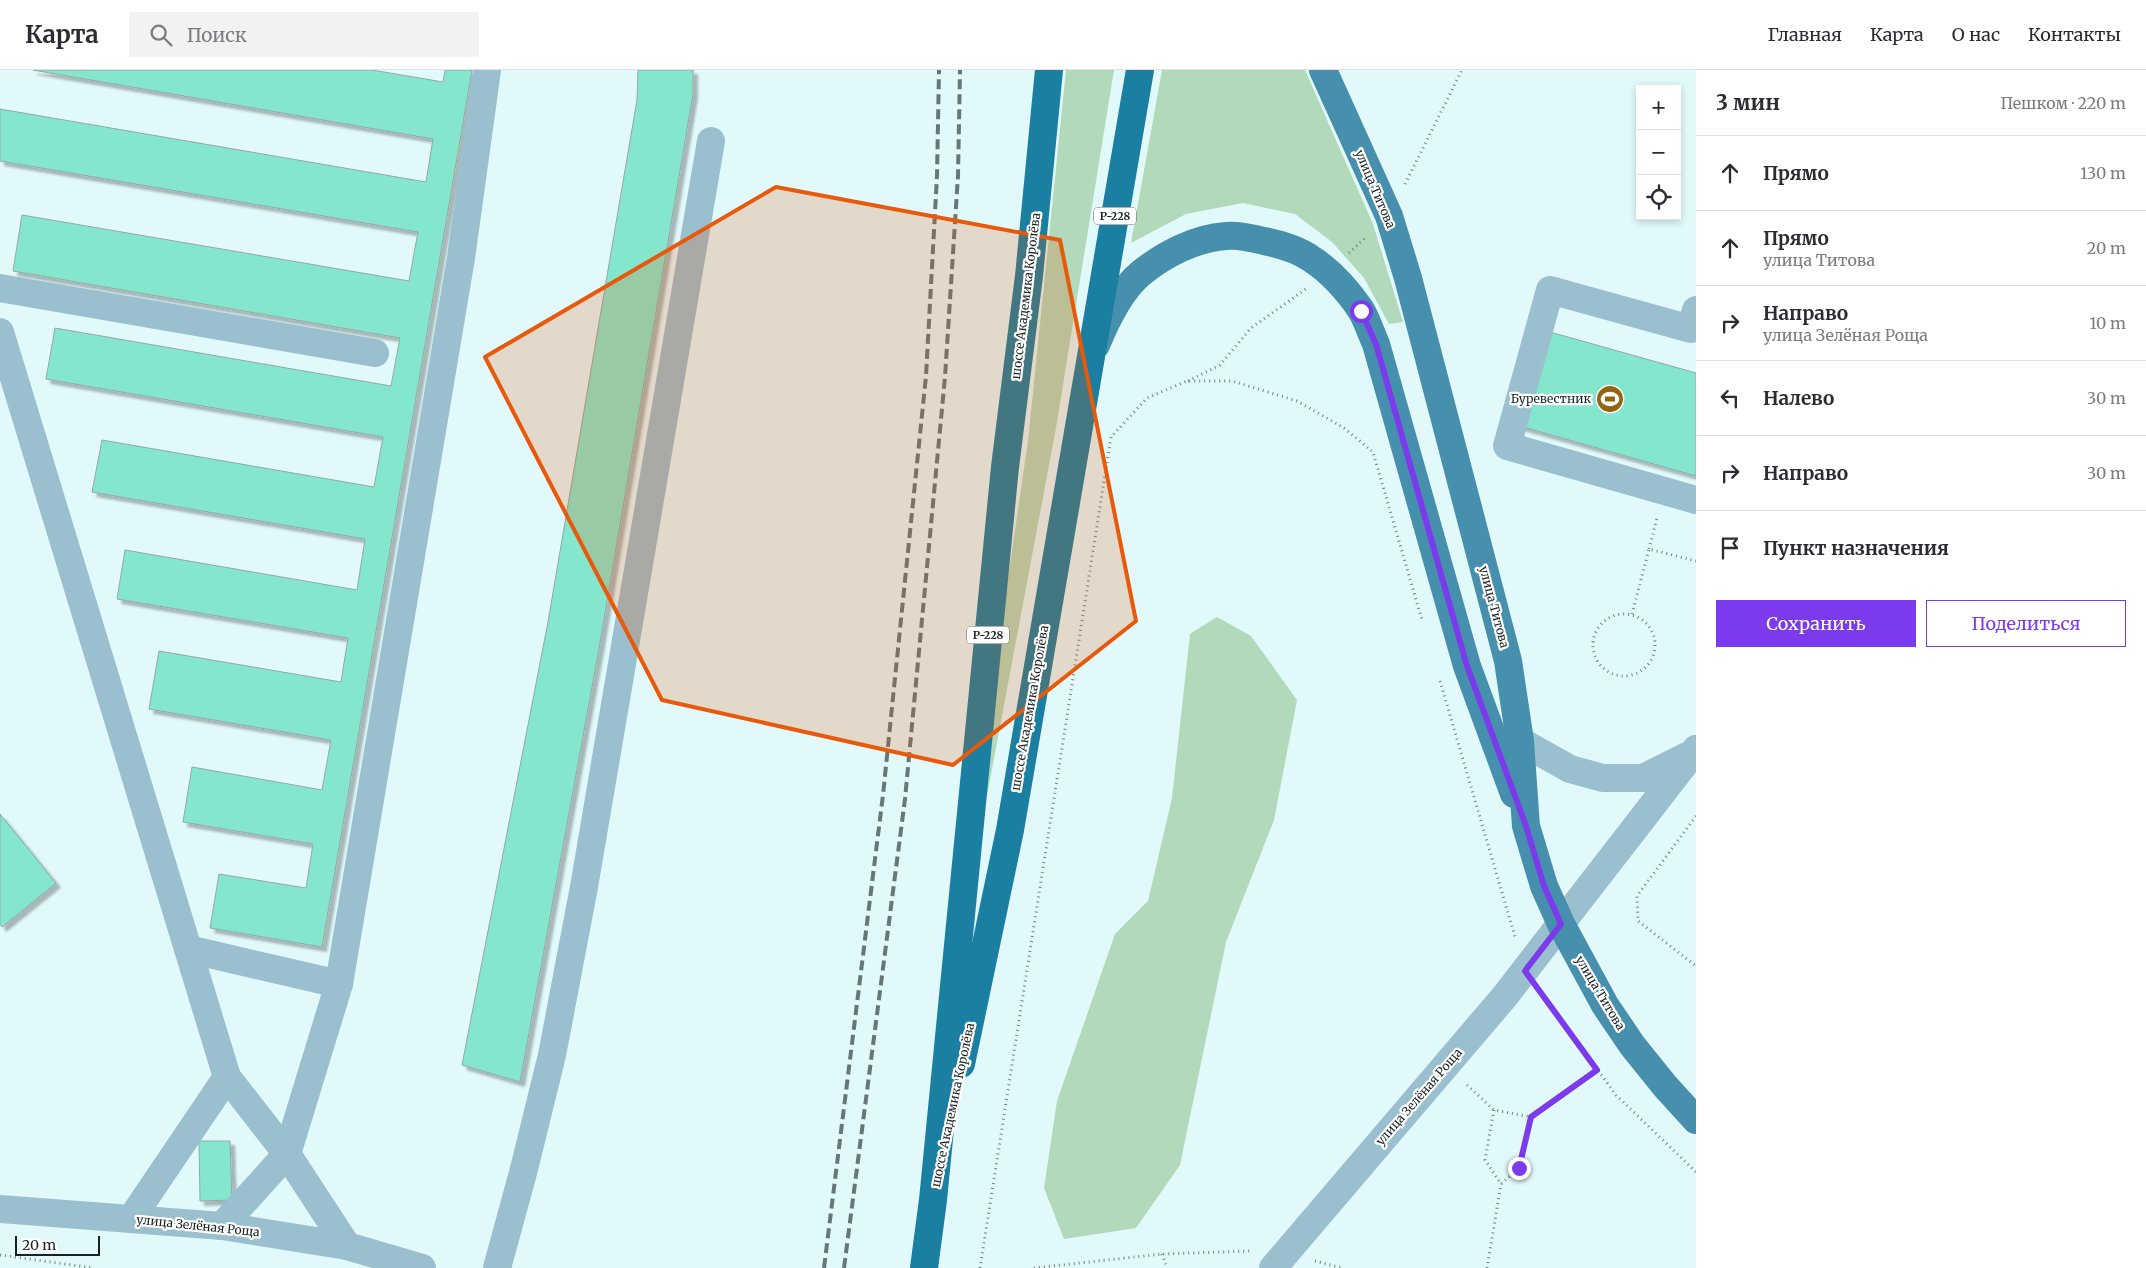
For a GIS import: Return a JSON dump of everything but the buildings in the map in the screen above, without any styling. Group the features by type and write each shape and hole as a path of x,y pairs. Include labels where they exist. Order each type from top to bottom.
{"highway":[{"name":"шоссе Академика Королёва","path":"933,1200 1005,467 1029,276 1049,70"},
{"name":"шоссе Академика Королёва","path":"933,1200 1010,830 1140,70"},
{"name":"Р-228","path":"924,1268 933,1200"}],"main road":[{"name":"улица Титова","path":"1323,70 1388,216 1408,278 1508,661 1520,741 1526,826 1544,886 1561,924 1605,1005 1632,1044 1665,1086 1696,1120"},
{"path":"1089,362 1104,326 1122,296 1139,275 1168,254 1196,242 1226,236 1270,242 1310,257 1339,284 1361,311 1376,344 1467,666 1526,826"}],"street":[{"path":"222,1226 287,1154 338,984 461,258 487,70"},
{"path":"497,1268 552,1055 584,887 710,141"},
{"path":"0,288 375,353"},
{"path":"1696,310 1691,329 1550,290 1507,446 1696,500"},
{"path":"0,332 227,1077 287,1154 347,1246"},
{"path":"1520,741 1570,769 1603,778 1643,778 1694,751"},
{"name":"улица Зелёная Роща","path":"1279,1261 1505,996 1694,751"},
{"path":"188,949 338,984"},
{"path":"131,1219 227,1077"},
{"name":"улица Зелёная Роща","path":"0,1209 222,1226 347,1246 422,1268"}],"path":[{"path":"980,1268 1111,437 1147,398 1220,365 1251,328 1328,273 1388,216 1462,70"},
{"path":"1188,381 1232,381 1297,401 1344,428 1373,452 1423,622"},
{"path":"1632,614 1649,549 1696,561"},
{"path":"1622,614 1632,614 1641,618 1653,633 1654,653 1651,661 1644,669 1626,676 1616,675 1600,665 1595,656 1594,637 1604,621 1622,614"},
{"path":"1439,679 1525,971 1616,1095 1696,1172"},
{"path":"1696,816 1637,896 1638,921 1696,966"},
{"path":"1487,1268 1501,1184 1519,1168 1531,1117 1597,1070"},
{"path":"1467,1085 1494,1110 1531,1117"},
{"path":"1494,1110 1485,1160 1501,1184"},
{"path":"1034,1268 1162,1254 1262,1250 1279,1261"},
{"path":"1162,1254 1167,1268"},
{"path":"0,1255 94,1268"}],"highlighted area":[{"path":"776,187 1060,240 1136,621 953,765 662,700 485,357"}],"green space":[{"path":"1066,70 1114,70 1056,428 986,801 976,798 1028,441"},
{"path":"1162,70 1305,70 1373,224 1403,322 1389,324 1364,278 1332,242 1295,214 1243,203 1186,214 1131,243"},
{"path":"1217,617 1251,636 1297,700 1274,820 1226,942 1180,1165 1136,1228 1064,1239 1044,1188 1057,1101 1115,934 1148,901 1172,798 1190,634"}],"railway":[{"path":"824,1268 883,795 926,376 937,176 939,70"},
{"path":"844,1268 905,799 945,377 958,176 960,70"}],"place":[{"name":"Буревестник","path":"1610,399"}],"route":[{"path":"1361,311 1376,344 1467,666 1526,826 1544,886 1561,924 1525,971 1597,1070 1531,1117 1519,1168"}]}
